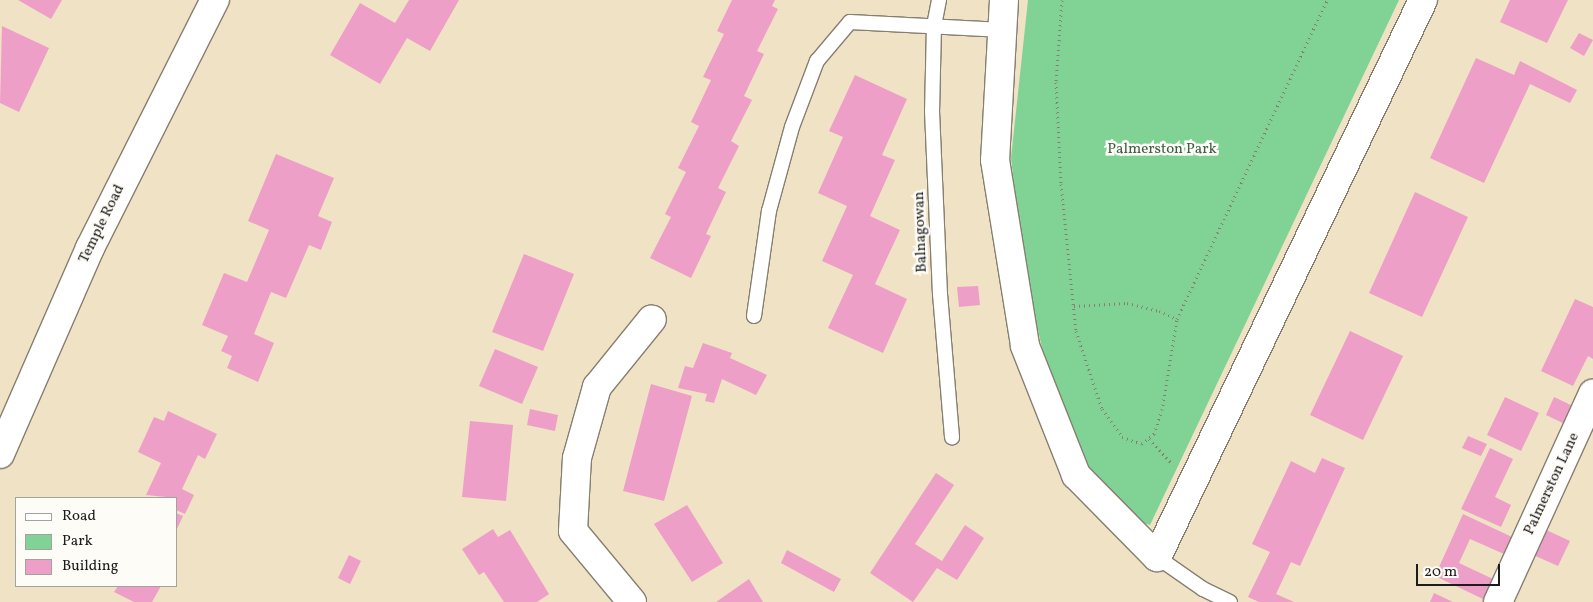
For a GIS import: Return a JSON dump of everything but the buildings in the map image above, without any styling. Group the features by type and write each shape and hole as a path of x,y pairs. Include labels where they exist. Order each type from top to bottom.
{"street":[{"name":"Temple Road","path":"0,454 90,248 215,0"},
{"path":"1004,0 995,160 1025,346 1076,475 1157,557 1423,0"},
{"path":"632,602 573,531 577,458 598,388 652,319"},
{"name":"Palmerston Lane","path":"1498,602 1593,394"}],"lane":[{"name":"Balnagowan","path":"939,0 934,25 932,111 940,294 952,436"},
{"path":"754,316 769,211 792,127 818,61 850,22 1003,30"},
{"path":"1157,557 1203,589 1230,602"}],"path":[{"path":"1062,0 1056,82 1061,184 1076,331 1102,409 1122,437 1133,444 1142,444 1154,434 1162,410 1177,319 1327,0"},
{"path":"1074,306 1127,303 1177,319"}],"green space":[{"name":"Palmerston Park","path":"1028,0 1399,0 1150,525 1132,520 1082,467 1043,352 1023,264 1011,158"}]}
